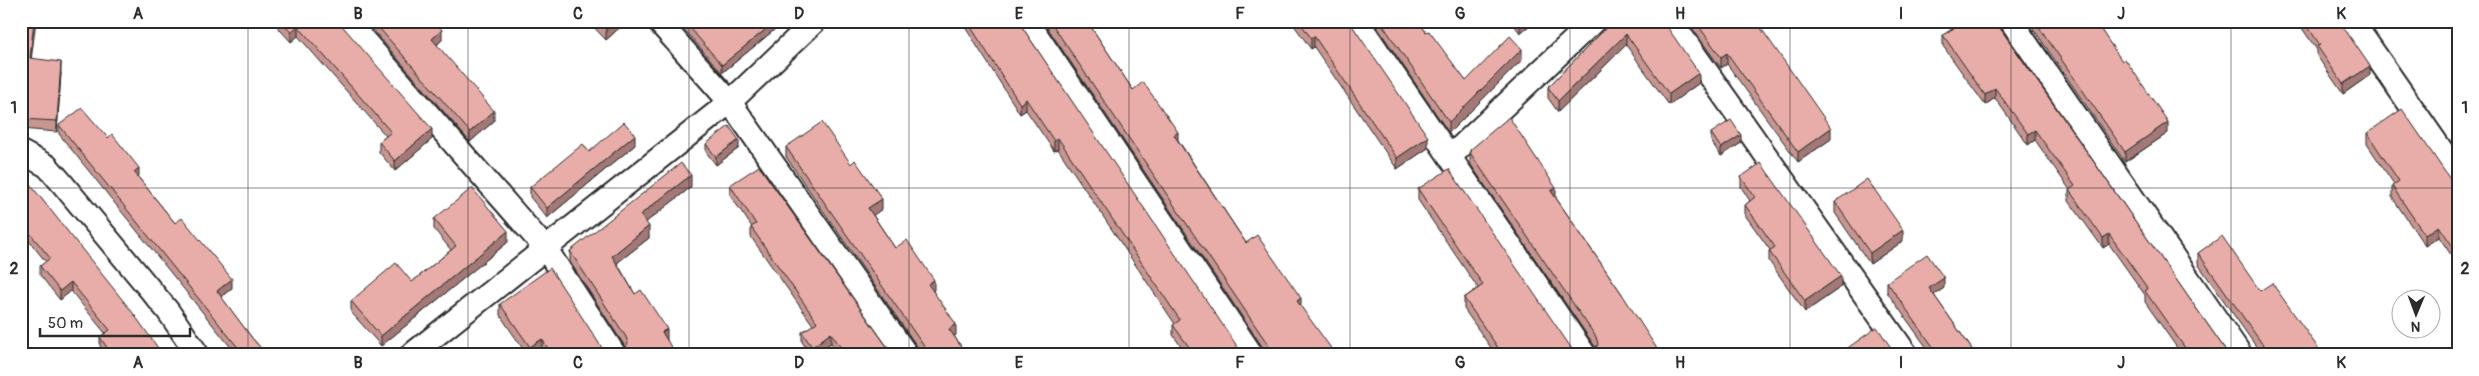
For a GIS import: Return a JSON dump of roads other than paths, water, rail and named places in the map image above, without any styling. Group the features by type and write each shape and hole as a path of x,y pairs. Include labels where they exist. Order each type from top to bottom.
{"street":[{"path":"347,21 546,249 615,355"},
{"path":"658,21 730,102 907,355"},
{"path":"412,355 730,102 815,21"},
{"path":"1027,21 1252,355"},
{"path":"1357,21 1585,355"},
{"path":"1450,156 1594,21"},
{"path":"1671,21 1907,355"},
{"path":"2011,21 2241,355"},
{"path":"2352,21 2458,174"},
{"path":"21,152 47,166 61,182 168,310 198,355"}]}
